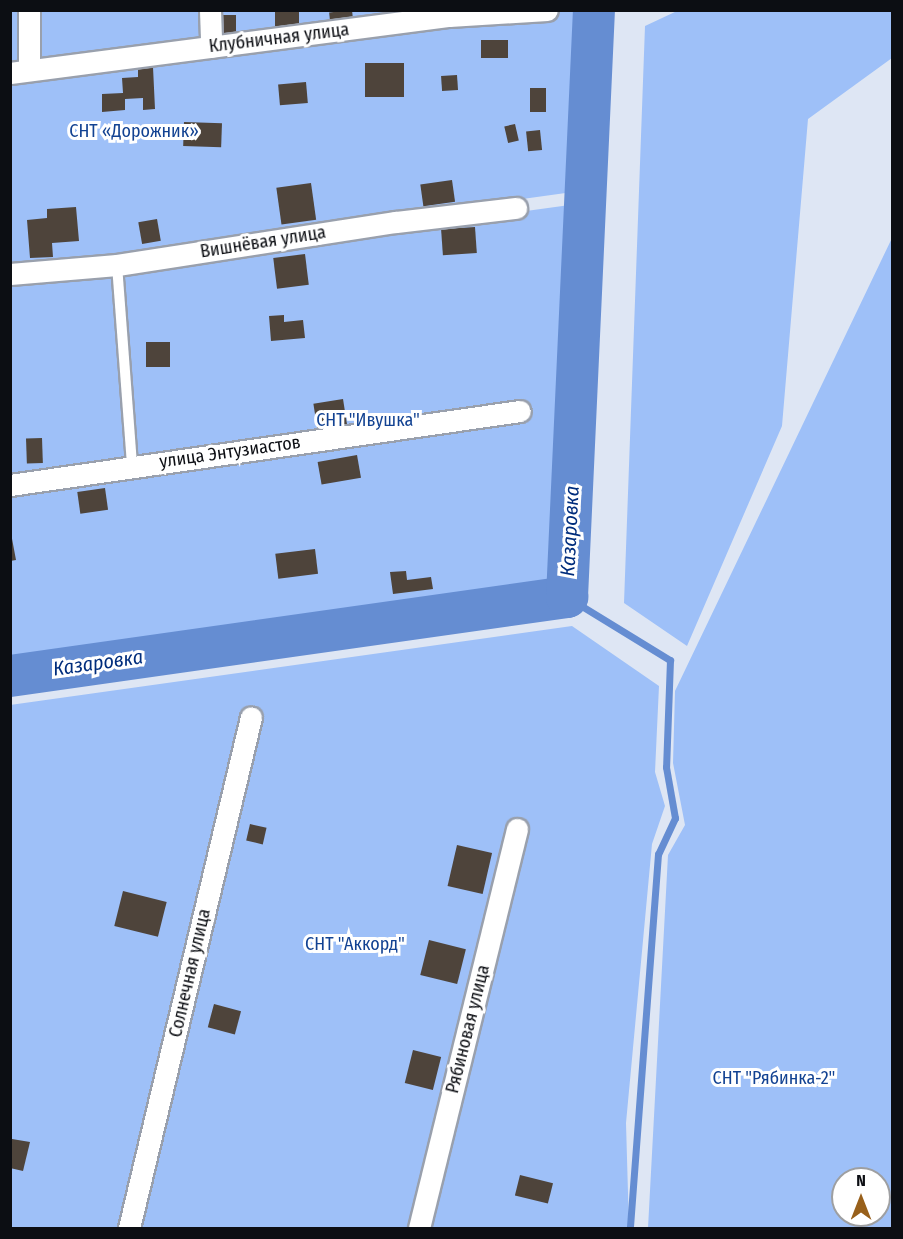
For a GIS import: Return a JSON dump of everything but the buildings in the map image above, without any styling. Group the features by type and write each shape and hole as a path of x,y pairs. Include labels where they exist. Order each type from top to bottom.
{"street":[{"path":"20,72 29,10"},
{"path":"210,10 211,47"},
{"name":"Клубничная улица","path":"20,72 449,16 548,10"},
{"name":"Вишнёвая улица","path":"10,274 117,265 396,222 516,208"},
{"name":"улица Энтузиастов","path":"10,485 132,465 520,411"},
{"name":"Солнечная улица","path":"129,1228 251,717"},
{"name":"Рябиновая улица","path":"419,1228 517,829"}],"lane":[{"path":"117,265 132,465"}],"green space":[{"name":"СНТ «Дорожник»","path":"11,11 587,11 580,191 136,253 11,265"},
{"path":"677,11 892,11 892,58 808,119 782,426 687,646 624,603 645,26"},
{"name":"СНТ \"Ивушка\"","path":"577,204 560,581 11,657 10,283"},
{"name":"СНТ \"Рябинка-2\"","path":"892,238 892,1228 648,1228 668,855 685,825 673,763 675,691"},
{"name":"СНТ \"Аккорд\"","path":"572,626 659,686 655,772 665,806 652,844 626,1123 629,1228 11,1228 10,705"}],"waterway":[{"name":"Казаровка","path":"10,676 567,597 594,10"},
{"path":"567,597 670,660 666,767 675,818 658,854 630,1228"}]}
